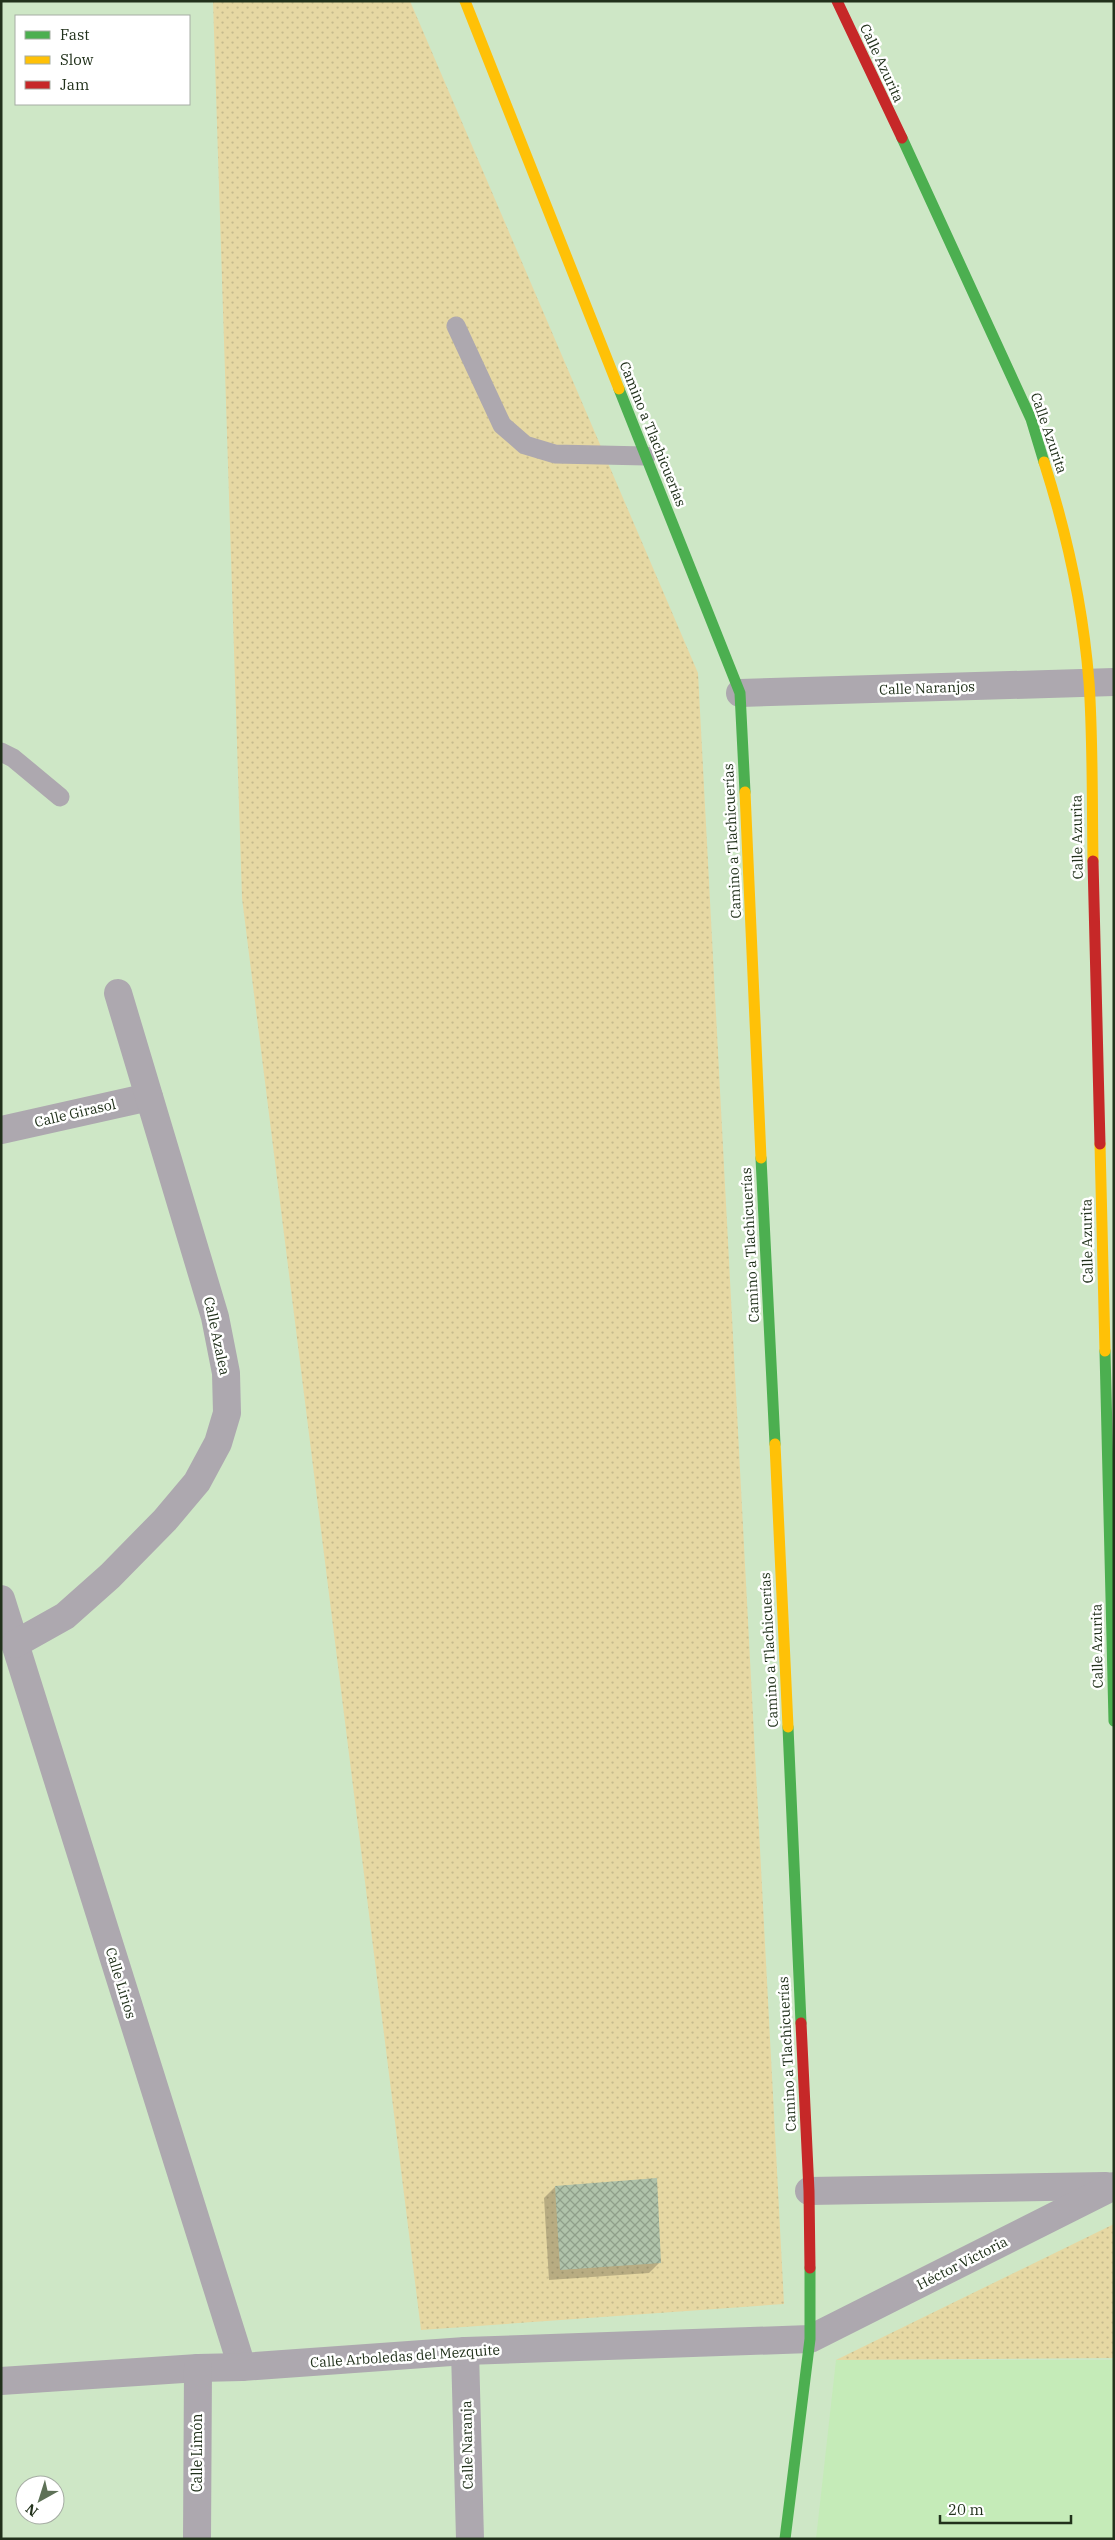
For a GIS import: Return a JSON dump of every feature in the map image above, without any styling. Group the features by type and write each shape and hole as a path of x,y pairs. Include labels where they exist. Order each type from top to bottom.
{"street":[{"name":"Camino a Tlachicuerías","path":"465,1 740,693 808,2191 810,2339 785,2539"},
{"name":"Calle Azurita","path":"837,1 964,271 1031,419 1065,528 1079,600 1101,682 1114,1721"},
{"name":"Calle Naranjos","path":"740,693 1101,682"},
{"name":"Calle Azalea","path":"15,1644 65,1616 110,1576 164,1520 197,1482 218,1443 227,1413 226,1373 215,1316 118,993"},
{"name":"Calle Girasol","path":"1,1130 149,1097"},
{"name":"Calle Lirios","path":"1,1599 242,2367"},
{"path":"808,2191 1113,2186"},
{"name":"Héctor Victoria","path":"810,2339 1113,2186"},
{"name":"Calle Arboledas del Mezquite","path":"1,2380 242,2367 465,2351 810,2339"},
{"name":"Calle Naranja","path":"465,2351 470,2539"},
{"name":"Calle Limón","path":"197,2539 198,2368"}],"lane":[{"path":"456,326 502,424 525,445 556,454 646,456"},
{"path":"1,752 14,758 60,797"}],"shaded area":[{"path":"213,1 410,1 698,673 784,2304 421,2330 242,898"},
{"path":"1114,2224 1114,2358 836,2360"},
{"path":"836,2360 1114,2360 1114,2539 816,2539"}],"building":[{"path":"657,2178 661,2263 560,2270 555,2186"}],"traffic: fast":[{"path":"902,138 1031,419 1044,462"},
{"path":"619,389 740,693 745,792"},
{"path":"761,1158 775,1444"},
{"path":"1105,1351 1114,1721"},
{"path":"788,1727 801,2023"},
{"path":"785,2539 810,2339 810,2268"}],"traffic: slow":[{"path":"465,1 619,389"},
{"path":"1044,462 1067,543 1083,626 1089,682 1091,726 1093,861"},
{"path":"745,792 761,1158"},
{"path":"1100,1144 1105,1351"},
{"path":"775,1444 788,1727"}],"traffic: jam":[{"path":"837,1 902,138"},
{"path":"1093,861 1100,1144"},
{"path":"801,2023 809,2191 810,2268"}]}
